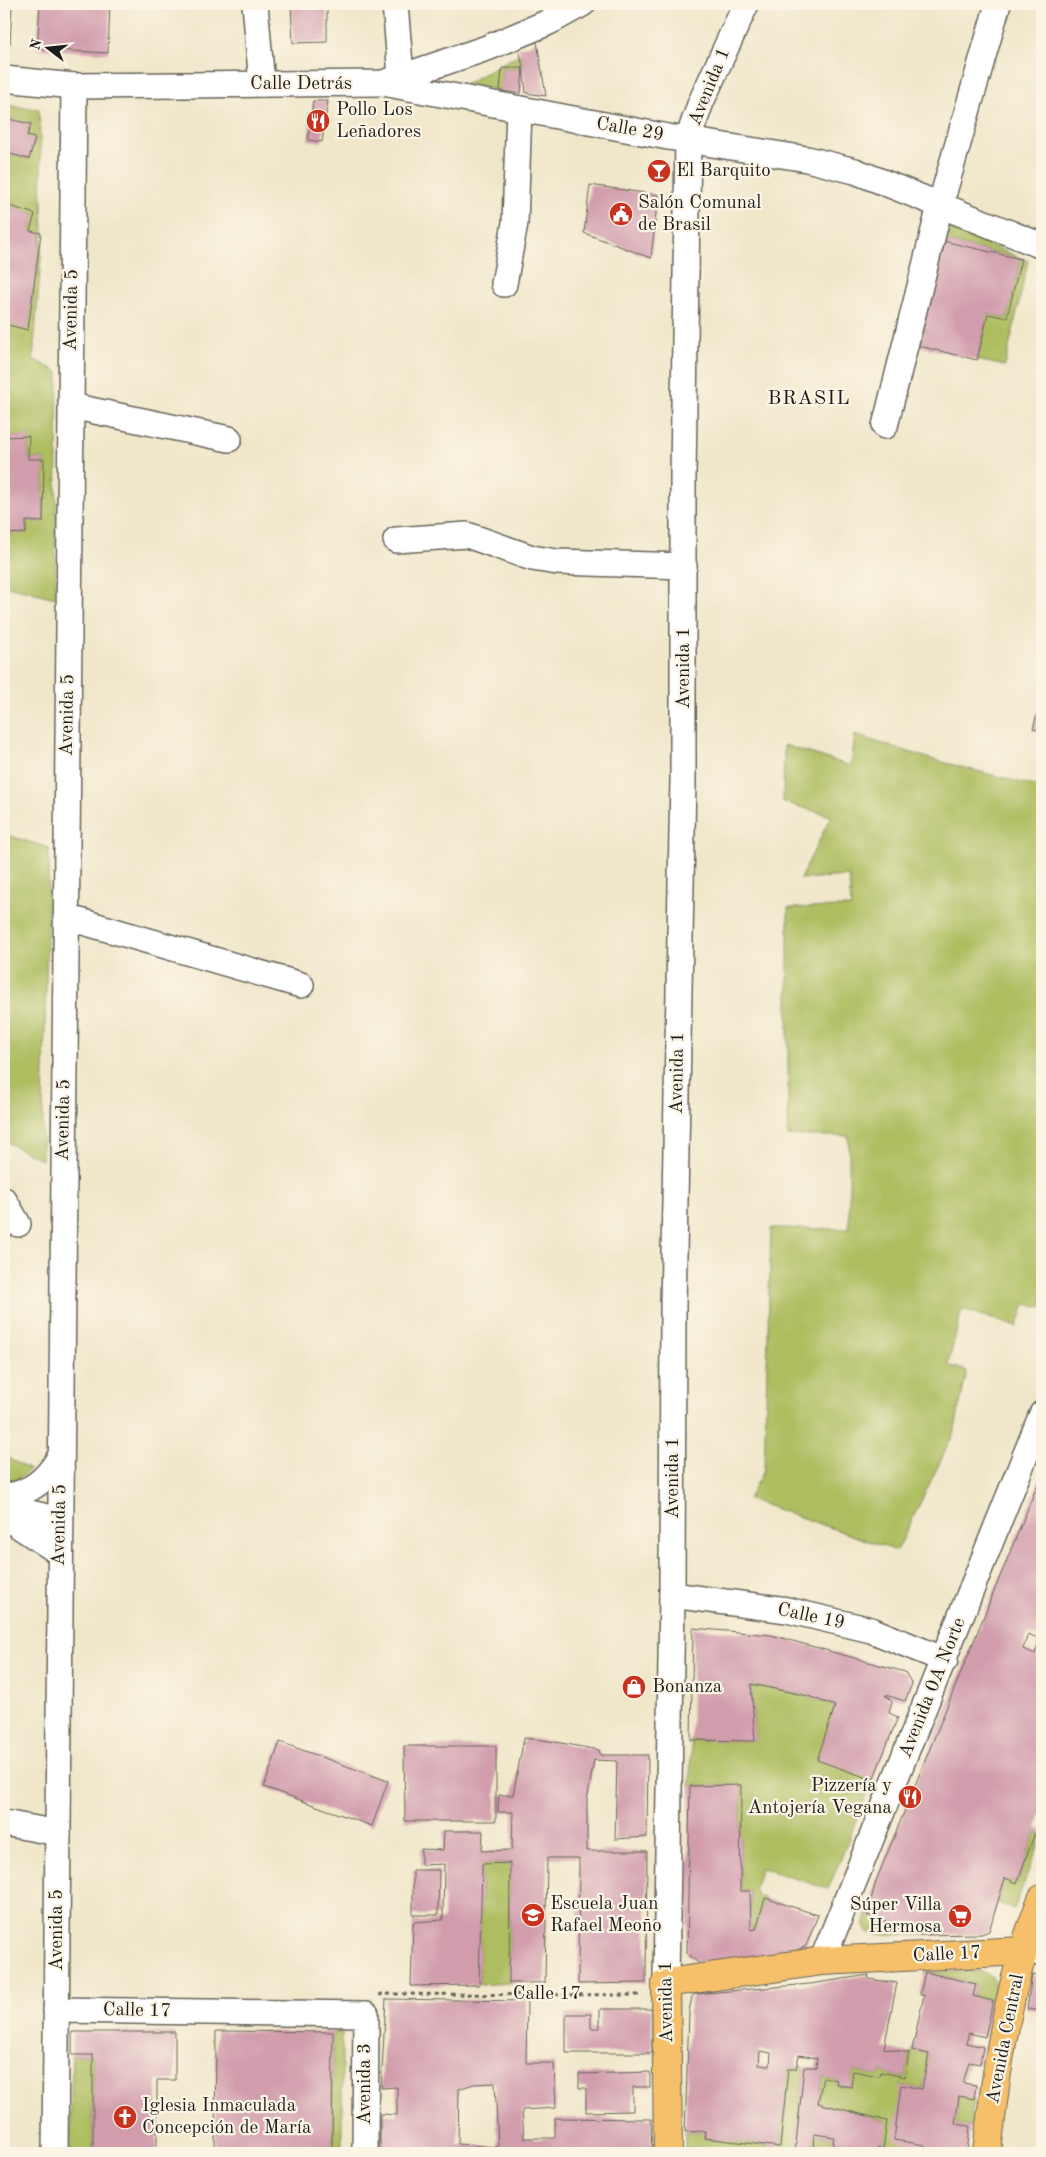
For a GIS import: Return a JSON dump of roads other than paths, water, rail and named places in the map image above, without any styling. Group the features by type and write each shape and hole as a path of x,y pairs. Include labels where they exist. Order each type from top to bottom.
{"main road":[{"name":"Avenida Central","path":"987,2153 992,2108 1008,2016 1033,1952 1042,1899"},
{"name":"Calle 17","path":"666,1983 822,1961 1033,1952"},
{"name":"Avenida 1","path":"666,1983 668,2153"}],"street":[{"path":"255,4 262,84"},
{"path":"392,80 395,4"},
{"name":"Calle Detrás","path":"4,79 74,86 262,84 392,80 487,48 546,13 582,4"},
{"name":"Avenida 1","path":"666,1983 672,1595 673,1307 683,789 688,140 701,102 746,4"},
{"path":"885,426 940,206 998,4"},
{"name":"Calle 29","path":"392,80 518,109 688,140 807,159 855,171 1042,246"},
{"name":"Avenida 5","path":"55,2153 74,86"},
{"path":"504,284 515,223 518,109"},
{"path":"71,406 228,439"},
{"path":"396,540 467,535 532,558 557,562 684,566"},
{"path":"66,917 301,985"},
{"path":"4,1200 18,1224 4,1211"},
{"name":"Avenida 0A Norte","path":"822,1961 945,1660 1042,1414"},
{"path":"4,1497 34,1488 51,1473 61,1455"},
{"path":"4,1506 60,1520"},
{"path":"4,1516 60,1553"},
{"name":"Calle 19","path":"672,1595 787,1610 870,1630 945,1660"},
{"path":"4,1823 58,1833"},
{"name":"Calle 17","path":"56,2010 366,2014"},
{"name":"Avenida 3","path":"365,2153 366,2014"}],"place":[{"name":"Pollo Los Leñadores","path":"318,121"},
{"name":"El Barquito","path":"659,171"},
{"name":"Salón Comunal de Brasil","path":"621,214"},
{"name":"Bonanza","path":"634,1687"},
{"name":"Pizzería y Antojería Vegana","path":"910,1797"},
{"name":"Escuela Juan Rafael Meoño","path":"533,1915"},
{"name":"Súper Villa Hermosa","path":"960,1916"},
{"name":"Iglesia Inmaculada Concepción de María","path":"125,2117"}],"district":[{"name":"BRASIL","path":"809,399"}]}
